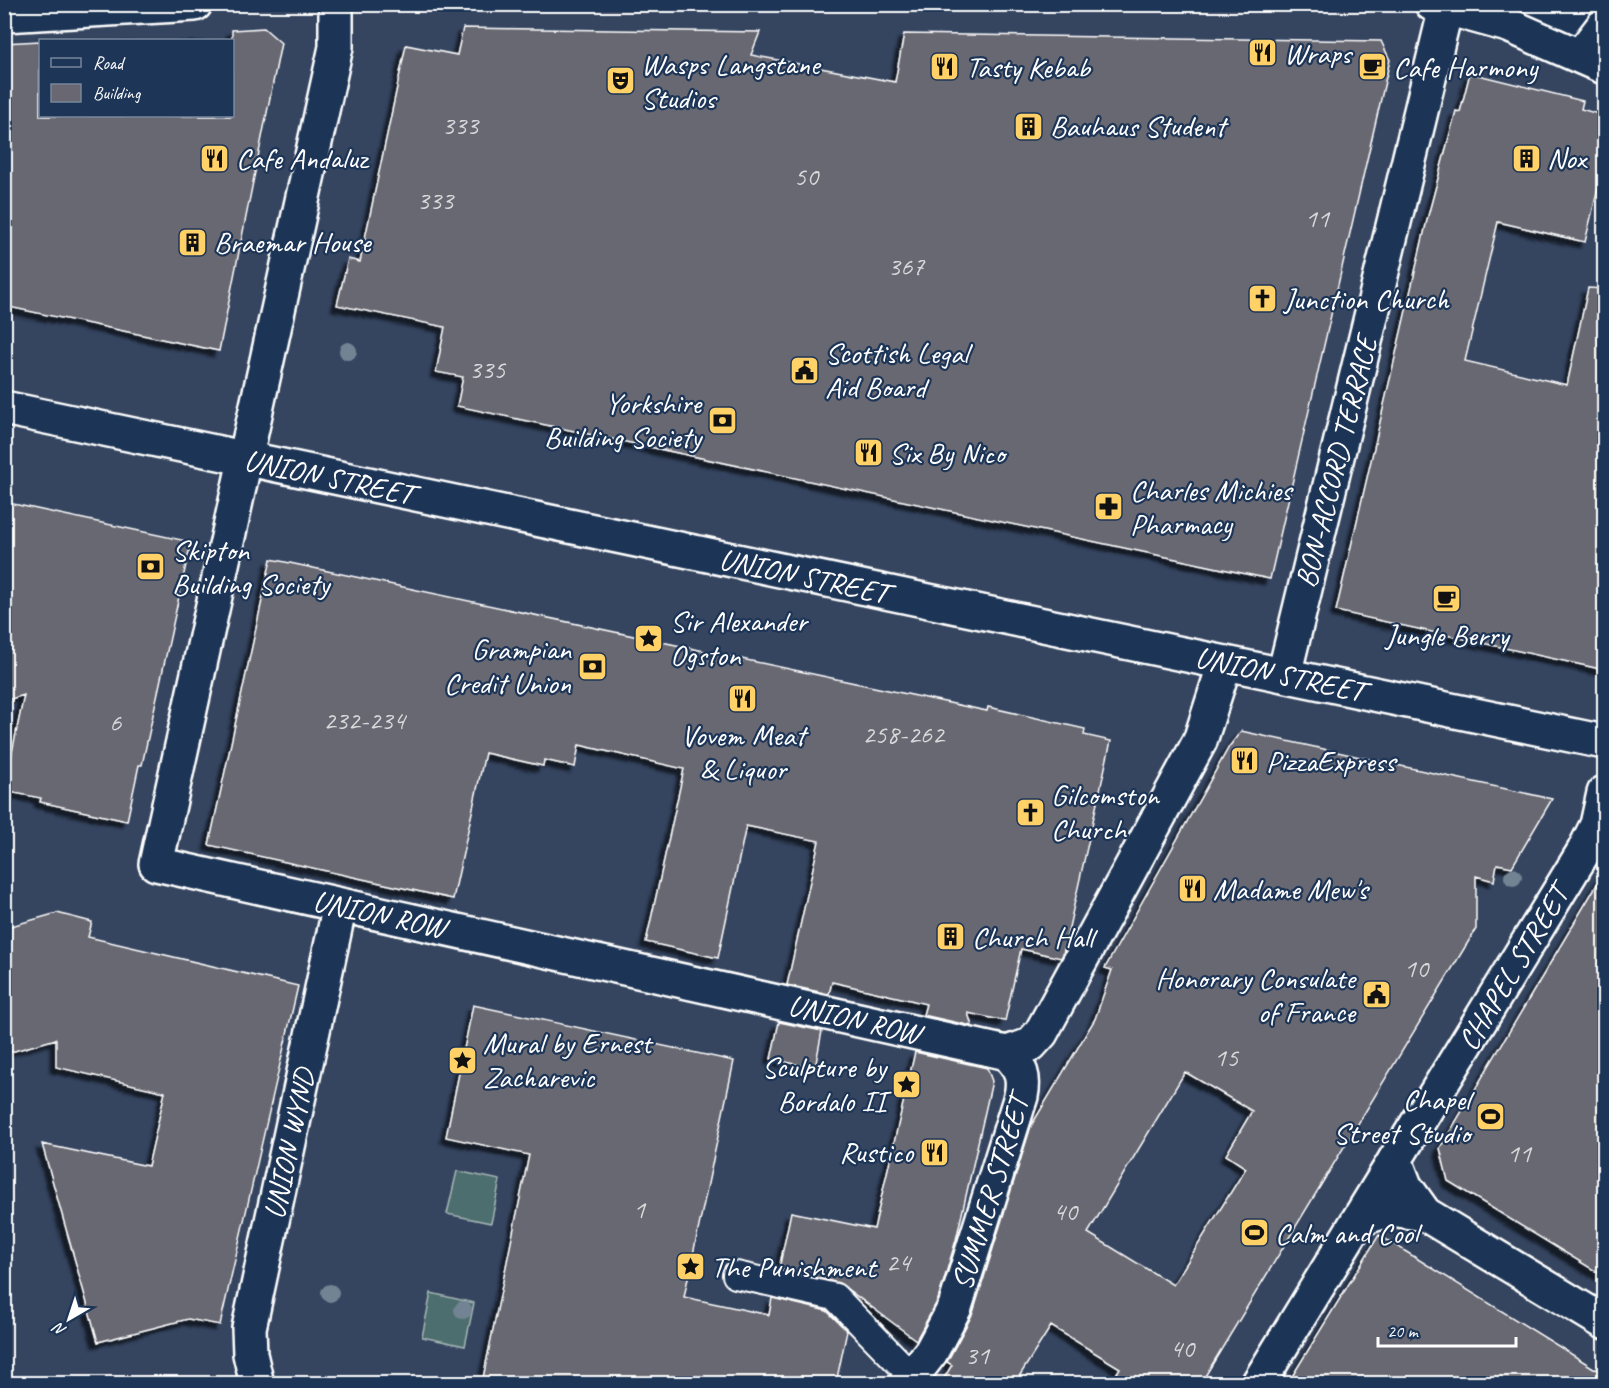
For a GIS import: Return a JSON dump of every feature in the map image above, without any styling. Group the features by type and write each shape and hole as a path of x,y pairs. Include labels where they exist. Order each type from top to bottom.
{"street":[{"path":"4,15 195,4"},
{"path":"245,459 336,47 336,4"},
{"path":"1442,6 1508,25 1593,61 1605,25"},
{"name":"BON-ACCORD TERRACE","path":"1284,675 1442,6"},
{"name":"UNION STREET","path":"4,408 1605,742"},
{"name":"UNION ROW","path":"245,459 156,864 1007,1053"},
{"name":"SUMMER STREET","path":"910,1380 931,1352 955,1307 1021,1096 1024,1081 1022,1072 1007,1053 1030,1045 1041,1033 1200,741 1225,663"},
{"name":"CHAPEL STREET","path":"1258,1383 1584,851 1596,825 1605,793"},
{"name":"UNION WYND","path":"257,1383 250,1354 249,1328 340,905"},
{"path":"1395,1161 1405,1186 1425,1214"},
{"path":"1360,1219 1391,1209 1425,1214 1605,1322"}],"lane":[{"path":"736,1275 835,1298 910,1380"}],"shaded area":[{"path":"1447,4 1604,70 1604,1383 5,1384 5,5"}],"green space":[{"path":"457,1171 500,1180 491,1223 447,1214"},
{"path":"431,1293 474,1303 465,1346 422,1337"}],"building":[{"path":"264,28 281,43 219,351 4,306 4,43 39,41 39,117 234,117 232,30"},
{"path":"463,28 760,32 751,55 895,82 904,34 1381,41 1390,60 1270,579 457,406 463,377 436,372 445,327 337,305 348,259 360,262 406,45 457,55"},
{"path":"1470,73 1583,101 1581,109 1605,116 1605,159 1585,242 1498,222 1465,361 1567,385 1588,288 1605,289 1605,670 1336,611 1428,216 1456,111 1460,112"},
{"path":"4,502 191,542 142,765 139,765 127,821 40,802 41,798 4,791 24,695 4,701"},
{"path":"271,559 987,711 988,707 1085,729 1084,735 1111,741 1061,958 1021,949 1005,1021 968,1013 972,1026 923,1015 926,1004 832,982 829,994 787,985 819,841 746,826 718,958 646,942 684,769 579,745 575,767 544,760 543,766 485,753 453,899 209,845"},
{"path":"1241,731 1552,799 1512,867 1497,864 1494,881 1476,876 1476,929 1201,1383 1111,1383 1120,1368 1051,1326 1015,1383 941,1383 952,1365 947,1362 973,1313 1031,1126 1095,1019 1112,970 1105,968 1229,747","holes":["1185,1072 1252,1111 1226,1155 1246,1168 1173,1285 1088,1233"]},
{"path":"1605,871 1605,1277 1448,1181 1440,1148"},
{"path":"57,913 92,922 88,937 298,986 220,1325 188,1319 98,1342 42,1144 148,1166 165,1092 56,1067 56,1039 4,1054 4,928"},
{"path":"473,1005 734,1061 684,1297 769,1315 772,1298 827,1311 847,1331 836,1383 482,1383 529,1155 446,1137"},
{"path":"779,1022 822,1031 815,1068 771,1059"},
{"path":"915,1052 987,1068 992,1081 956,1240 938,1300 916,1340 839,1283 779,1269 791,1212 874,1229"},
{"path":"1379,1235 1605,1375 1605,1383 1288,1383"}],"place":[{"name":"Wraps","path":"1263,53"},
{"name":"Tasty Kebab","path":"945,67"},
{"name":"Cafe Harmony","path":"1372,67"},
{"name":"Wasps Langstane Studios","path":"620,81"},
{"name":"Bauhaus Student","path":"1029,126"},
{"name":"Cafe Andaluz","path":"215,158"},
{"name":"Nox","path":"1526,158"},
{"name":"Braemar House","path":"193,242"},
{"name":"Junction Church","path":"1263,299"},
{"name":"Scottish Legal Aid Board","path":"804,370"},
{"name":"Yorkshire Building Society","path":"722,420"},
{"name":"Six By Nico","path":"868,453"},
{"name":"Charles Michies Pharmacy","path":"1109,507"},
{"name":"Skipton Building Society","path":"151,567"},
{"name":"Jungle Berry","path":"1447,598"},
{"name":"Sir Alexander Ogston","path":"649,638"},
{"name":"Grampian Credit Union","path":"592,666"},
{"name":"Vovem Meat & Liquor","path":"743,698"},
{"name":"PizzaExpress","path":"1245,761"},
{"name":"Gilcomston Church","path":"1030,812"},
{"name":"Madame Mew's","path":"1192,889"},
{"name":"Church Hall","path":"951,937"},
{"name":"Honorary Consulate of France","path":"1376,995"},
{"name":"Mural by Ernest Zacharevic","path":"462,1060"},
{"name":"Sculpture by Bordalo II","path":"907,1084"},
{"name":"Chapel Street Studio","path":"1491,1116"},
{"name":"Rustico","path":"934,1152"},
{"name":"Calm and Cool","path":"1254,1233"},
{"name":"The Punishment","path":"690,1267"}]}
